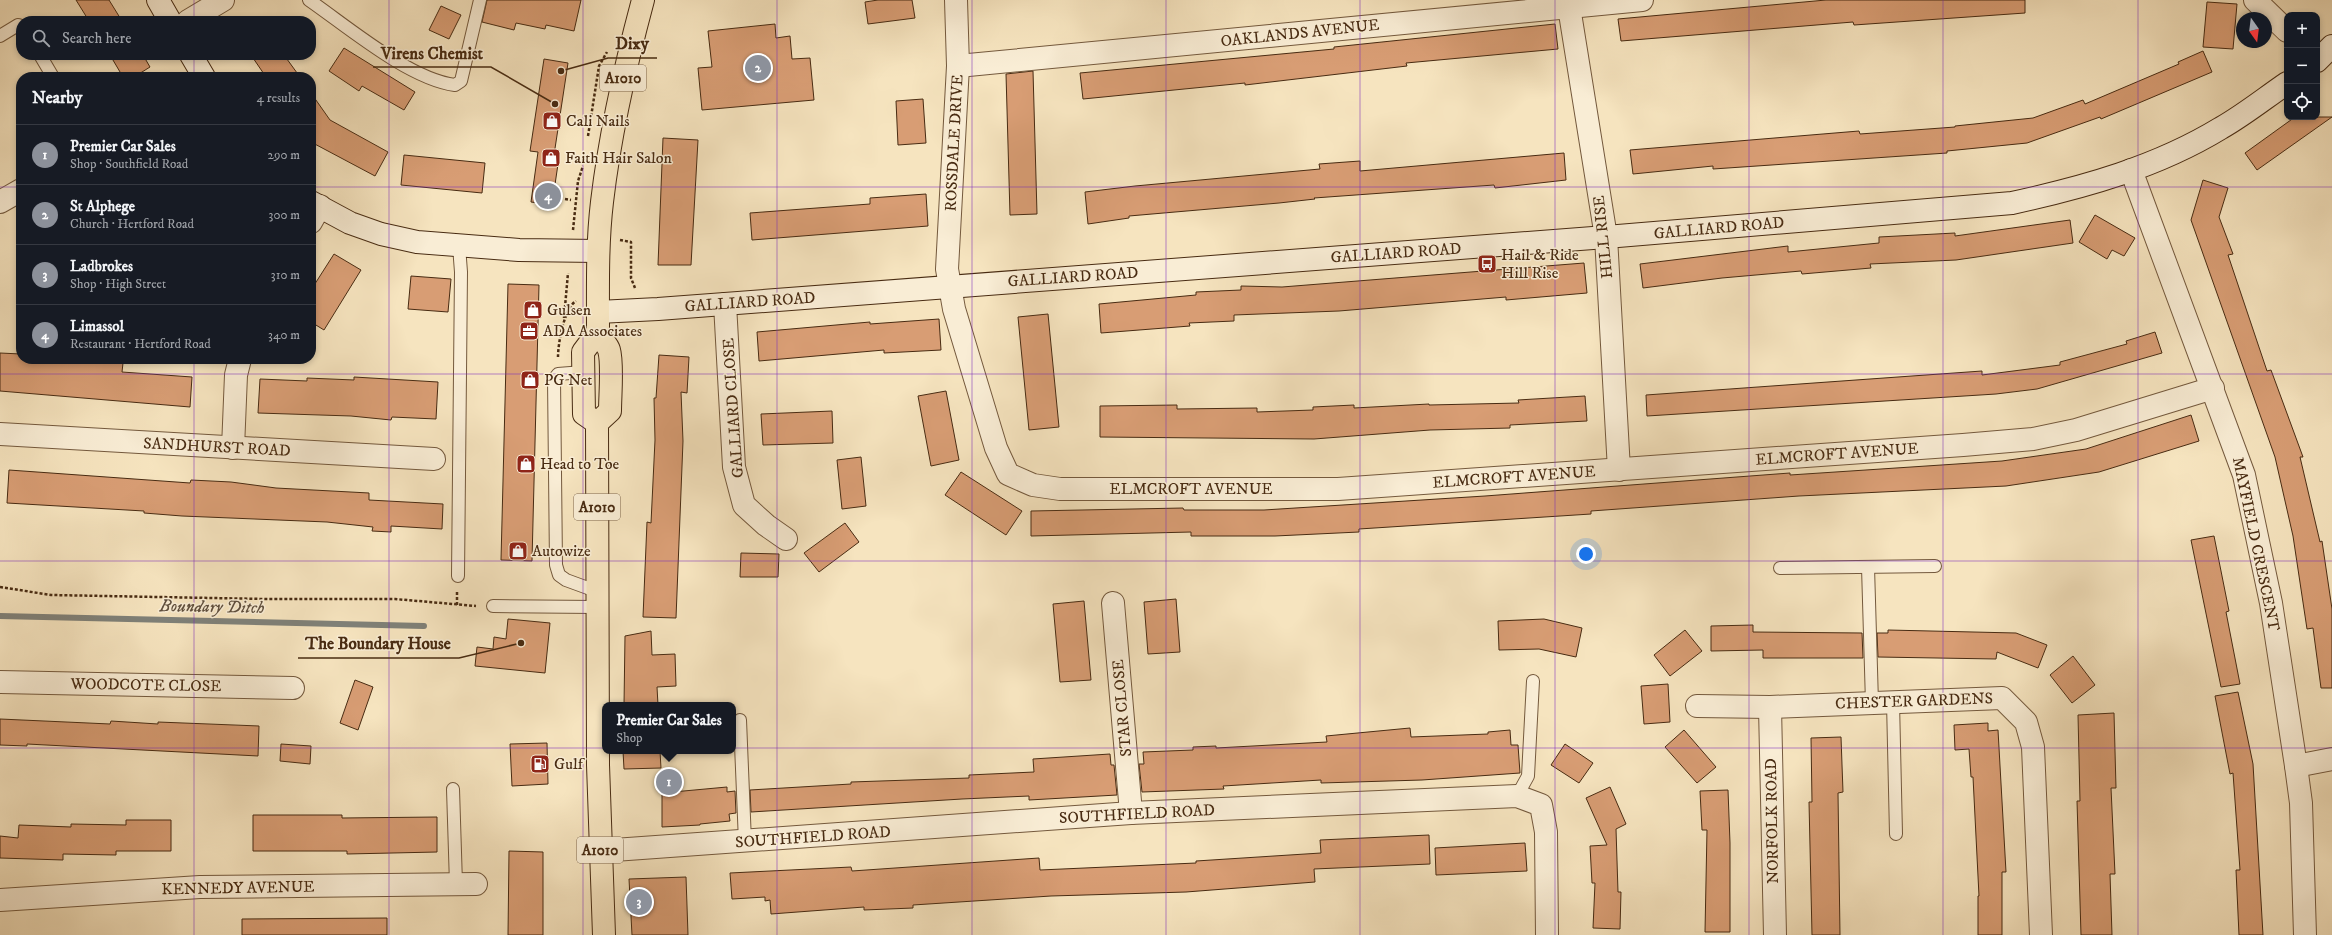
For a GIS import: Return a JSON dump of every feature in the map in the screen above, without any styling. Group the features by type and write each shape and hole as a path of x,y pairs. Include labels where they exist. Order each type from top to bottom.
{"main road":[{"name":"A1010","path":"598,322 598,251 602,203 612,131 626,63 643,0"},
{"path":"598,322 609,350 610,411 597,423 584,414 583,352 598,322"},
{"name":"A1010","path":"597,423 596,599 600,851 604,935"}],"street":[{"path":"158,0 167,16"},
{"path":"196,16 223,0"},
{"name":"ROSSDALE DRIVE","path":"949,286 947,269 958,66 956,0"},
{"name":"OAKLANDS AVENUE","path":"958,66 1642,0"},
{"path":"2255,0 2284,27"},
{"name":"HILL RISE","path":"1569,6 1606,237 1619,470"},
{"path":"2320,58 2332,46"},
{"path":"194,60 201,72"},
{"name":"GALLIARD ROAD","path":"598,322 725,304 1606,237 2012,203 2078,188 2170,155 2222,128 2286,84"},
{"name":"MAYFIELD CRESCENT","path":"2131,170 2244,475 2271,603 2301,802 2305,935"},
{"path":"0,202 16,193"},
{"path":"316,211 381,234 418,242 520,250 598,251"},
{"name":"ELMCROFT AVENUE","path":"949,286 954,309 996,448 1008,474 1033,485 1060,489 1338,489 1619,470 2033,439 2076,430 2213,388"},
{"name":"GALLIARD CLOSE","path":"725,304 734,468 744,505 766,525 786,540"},
{"path":"234,448 236,375 239,364"},
{"name":"SANDHURST ROAD","path":"0,434 434,459"},
{"name":"STAR CLOSE","path":"1113,603 1131,813"},
{"name":"WOODCOTE CLOSE","path":"0,682 293,688"},
{"name":"CHESTER GARDENS","path":"1697,706 1770,707 2002,698 2026,722 2034,747 2041,935"},
{"name":"NORFOLK ROAD","path":"1770,707 1774,935"},
{"path":"2296,766 2332,759"},
{"name":"SOUTHFIELD ROAD","path":"600,851 746,842 1131,813 1517,796 1542,805 1546,832 1547,935"},
{"name":"KENNEDY AVENUE","path":"0,900 200,886 466,884"}],"lane":[{"path":"309,0 418,73 445,84 455,85 461,81 480,0"},
{"path":"0,36 16,26"},
{"path":"43,60 50,72"},
{"path":"458,576 460,246"},
{"path":"583,372 558,374 554,379 556,565 559,575 596,599"},
{"path":"1780,568 1935,566"},
{"path":"1868,567 1872,703"},
{"path":"493,606 596,599"},
{"path":"1517,796 1528,776 1533,681"},
{"path":"1893,702 1896,834"},
{"path":"740,720 746,842"},
{"path":"453,789 466,884"}],"path":[{"path":"565,199 571,200"},
{"path":"621,240 631,242 631,278 636,290 642,291"},
{"path":"558,374 558,352 564,320 573,303 598,290"},
{"path":"0,587 51,595 265,600 395,599 493,606"}],"building":[{"path":"76,0 109,0 119,16 86,16"},
{"path":"487,0 581,0 574,31 546,25 545,29 516,23 514,30 482,22"},
{"path":"878,0 912,0 915,18 868,24 865,2"},
{"path":"1826,0 2025,0 2025,13 1854,25 1853,22 1621,41 1618,19"},
{"path":"2207,2 2237,4 2233,49 2203,47"},
{"path":"441,6 461,15 449,39 429,30"},
{"path":"775,24 776,38 790,36 792,59 810,58 814,100 702,110 698,68 712,67 708,31"},
{"path":"1555,24 1558,49 1406,63 1407,66 1245,85 1245,83 1083,99 1080,73 1334,49 1334,47"},
{"path":"344,48 415,92 404,110 362,86 359,91 329,71"},
{"path":"2203,51 2212,72 2101,119 2100,117 2027,143 1947,151 1947,153 1713,169 1713,166 1633,174 1630,150 1859,131 1860,134 1955,127 2033,118 2083,100 2085,104 2179,64 2178,62"},
{"path":"544,59 568,63 554,155 557,156 556,163 558,164 552,205 531,202 538,152 530,151"},
{"path":"113,60 146,60 150,67 142,72 120,72"},
{"path":"254,60 288,60 296,72 263,72"},
{"path":"1033,71 1037,214 1010,215 1006,74"},
{"path":"923,99 926,143 898,145 896,101"},
{"path":"316,100 330,120 388,152 375,176 316,145"},
{"path":"2320,117 2332,117 2257,170 2245,153 2291,120 2320,120"},
{"path":"663,138 698,140 691,265 658,265"},
{"path":"1564,153 1566,180 1495,188 1494,185 1314,198 1315,199 1279,203 1129,216 1129,218 1088,224 1085,192 1320,169 1319,164 1360,161 1360,171"},
{"path":"404,155 485,163 482,193 401,185"},
{"path":"2203,180 2228,188 2219,217 2233,254 2228,255 2267,371 2271,370 2303,457 2300,457 2320,542 2322,541 2332,609 2332,688 2321,688 2313,628 2307,629 2293,536 2275,457 2191,220"},
{"path":"926,194 928,226 752,240 750,213 870,204 870,198"},
{"path":"2095,215 2135,238 2124,256 2112,250 2107,259 2079,242"},
{"path":"2070,220 2073,243 1956,260 1870,264 1871,268 1802,274 1801,271 1722,278 1643,288 1640,264 1788,246 1788,252 1879,243 1879,237 1955,233 1955,236"},
{"path":"334,254 361,270 324,330 316,325 316,282"},
{"path":"1584,263 1587,293 1506,300 1506,297 1339,311 1234,315 1234,321 1189,323 1190,326 1101,333 1099,304 1196,295 1196,292 1241,290 1241,286 1282,287"},
{"path":"411,276 451,279 448,312 408,309"},
{"path":"508,284 539,285 532,561 501,560"},
{"path":"1048,314 1059,427 1029,430 1018,317"},
{"path":"939,319 941,350 884,353 884,350 759,361 757,332 870,322 870,324"},
{"path":"2155,332 2162,353 2037,389 1996,394 1647,416 1646,395 1982,371 1982,375 2060,365 2060,362 2127,344 2126,341"},
{"path":"0,353 16,354 16,364 123,364 122,372 192,377 190,407 0,391"},
{"path":"659,355 689,357 687,393 681,392 683,441 676,618 643,617 647,522 651,523 655,440 654,398 656,398"},
{"path":"354,377 438,382 436,419 392,417 391,420 351,416 258,413 260,379 307,381 307,378 354,380"},
{"path":"946,391 959,460 931,466 918,396"},
{"path":"1585,396 1587,421 1510,425 1510,428 1430,430 1314,439 1100,437 1100,406 1177,405 1177,409 1257,408 1257,412 1313,410 1313,407 1354,405 1354,408 1429,404 1519,403 1518,400"},
{"path":"832,411 833,443 763,445 761,414"},
{"path":"2191,415 2199,441 2099,472 2006,486 1799,496 1591,511 1591,514 1359,529 1359,532 1275,536 1191,536 1191,532 1031,536 1031,511 1183,508 1184,510 1264,510 1485,496 1790,473 1790,475 2002,461 2086,449"},
{"path":"861,457 866,506 842,509 837,460"},
{"path":"9,470 190,483 191,480 231,482 276,488 369,493 369,500 443,504 442,529 391,526 391,532 372,531 373,527 327,522 182,516 144,513 144,511 7,503"},
{"path":"961,472 1022,511 1006,535 945,495"},
{"path":"845,523 859,542 819,572 804,553"},
{"path":"2214,536 2229,611 2226,612 2240,684 2221,687 2191,540"},
{"path":"741,553 779,554 778,577 740,577"},
{"path":"1176,599 1180,652 1148,654 1144,602"},
{"path":"1084,601 1091,680 1060,682 1053,604"},
{"path":"508,619 550,623 545,673 475,666 477,647 493,649 494,637 506,639"},
{"path":"1544,619 1582,628 1576,657 1539,649 1499,650 1498,621"},
{"path":"1753,625 1753,632 1862,633 1863,658 1763,658 1763,650 1711,651 1711,626"},
{"path":"1685,630 1702,651 1670,676 1654,655"},
{"path":"1888,630 2016,633 2047,645 2038,668 1997,652 1996,659 1878,657 1877,633 1888,633"},
{"path":"651,631 652,655 675,654 676,686 657,687 658,702 624,702 625,636"},
{"path":"2073,656 2095,685 2072,703 2050,675"},
{"path":"355,680 373,687 358,730 340,723"},
{"path":"1668,684 1670,722 1644,724 1641,686"},
{"path":"2238,692 2253,764 2263,935 2239,935 2236,870 2240,870 2233,773 2230,774 2215,696"},
{"path":"2114,713 2116,788 2111,788 2115,874 2110,874 2112,935 2081,935 2077,801 2080,801 2078,715"},
{"path":"0,719 110,724 111,721 158,724 158,722 259,726 258,756 27,744 27,746 0,745"},
{"path":"1988,723 1988,731 1998,730 2006,872 2002,872 2002,935 1978,935 1979,896 1973,777 1971,777 1969,749 1955,750 1954,725"},
{"path":"1410,728 1411,737 1488,734 1488,732 1510,730 1511,745 1518,745 1520,773 1422,780 1321,783 1321,780 1223,786 1224,789 1142,792 1139,764 1144,764 1143,752 1193,750 1193,747 1216,746 1216,748 1327,742 1326,736"},
{"path":"1684,730 1716,767 1697,783 1665,747"},
{"path":"1841,737 1843,792 1838,793 1840,935 1812,935 1809,802 1812,802 1811,738"},
{"path":"547,743 548,784 512,786 510,744"},
{"path":"281,744 311,746 310,764 280,761"},
{"path":"1565,744 1593,763 1579,783 1551,765"},
{"path":"623,754 660,754 661,768 624,769"},
{"path":"1110,754 1111,765 1114,765 1117,795 1029,800 1029,796 962,799 751,812 750,790 851,784 851,782 969,778 969,775 1034,772 1033,759"},
{"path":"727,787 727,792 735,791 736,813 729,814 730,821 700,825 662,827 662,793"},
{"path":"1610,787 1626,824 1616,829 1618,892 1621,892 1620,929 1593,928 1595,883 1592,883 1590,846 1607,845 1586,798"},
{"path":"1728,790 1730,843 1730,932 1705,932 1707,830 1702,830 1700,791"},
{"path":"253,815 342,815 342,818 437,817 437,852 347,854 347,851 253,851"},
{"path":"126,820 171,820 171,851 116,851 116,855 63,854 63,860 0,858 0,836 18,838 19,825 71,827 71,824 126,825"},
{"path":"1429,835 1430,864 1314,869 1315,882 1186,892 1051,896 913,905 913,908 864,910 864,907 771,914 770,900 765,901 765,897 732,899 730,873 851,867 852,871 1039,858 1040,870 1196,863 1196,861 1321,853 1320,840"},
{"path":"1525,843 1527,871 1436,875 1435,848"},
{"path":"509,851 543,852 543,935 508,935"},
{"path":"686,877 688,935 632,935 629,879"},
{"path":"387,918 387,935 242,935 242,919"}],"waterway":[{"name":"Boundary Ditch","path":"0,616 424,626"}],"place":[{"name":"St Alphege","path":"758,68"},
{"name":"Dixy","path":"561,71"},
{"name":"Virens Chemist","path":"555,104"},
{"name":"Cali Nails","path":"552,121"},
{"name":"Faith Hair Salon","path":"551,158"},
{"name":"Limassol","path":"548,196"},
{"name":"Hail & Ride Hill Rise","path":"1487,264"},
{"name":"Gulsen","path":"533,310"},
{"name":"ADA Associates","path":"529,331"},
{"name":"PG Net","path":"530,380"},
{"name":"Head to Toe","path":"526,464"},
{"name":"Autowize","path":"518,551"},
{"name":"The Boundary House","path":"521,643"},
{"name":"Gulf","path":"540,764"},
{"name":"Premier Car Sales","path":"669,782"},
{"name":"Ladbrokes","path":"639,902"}]}
